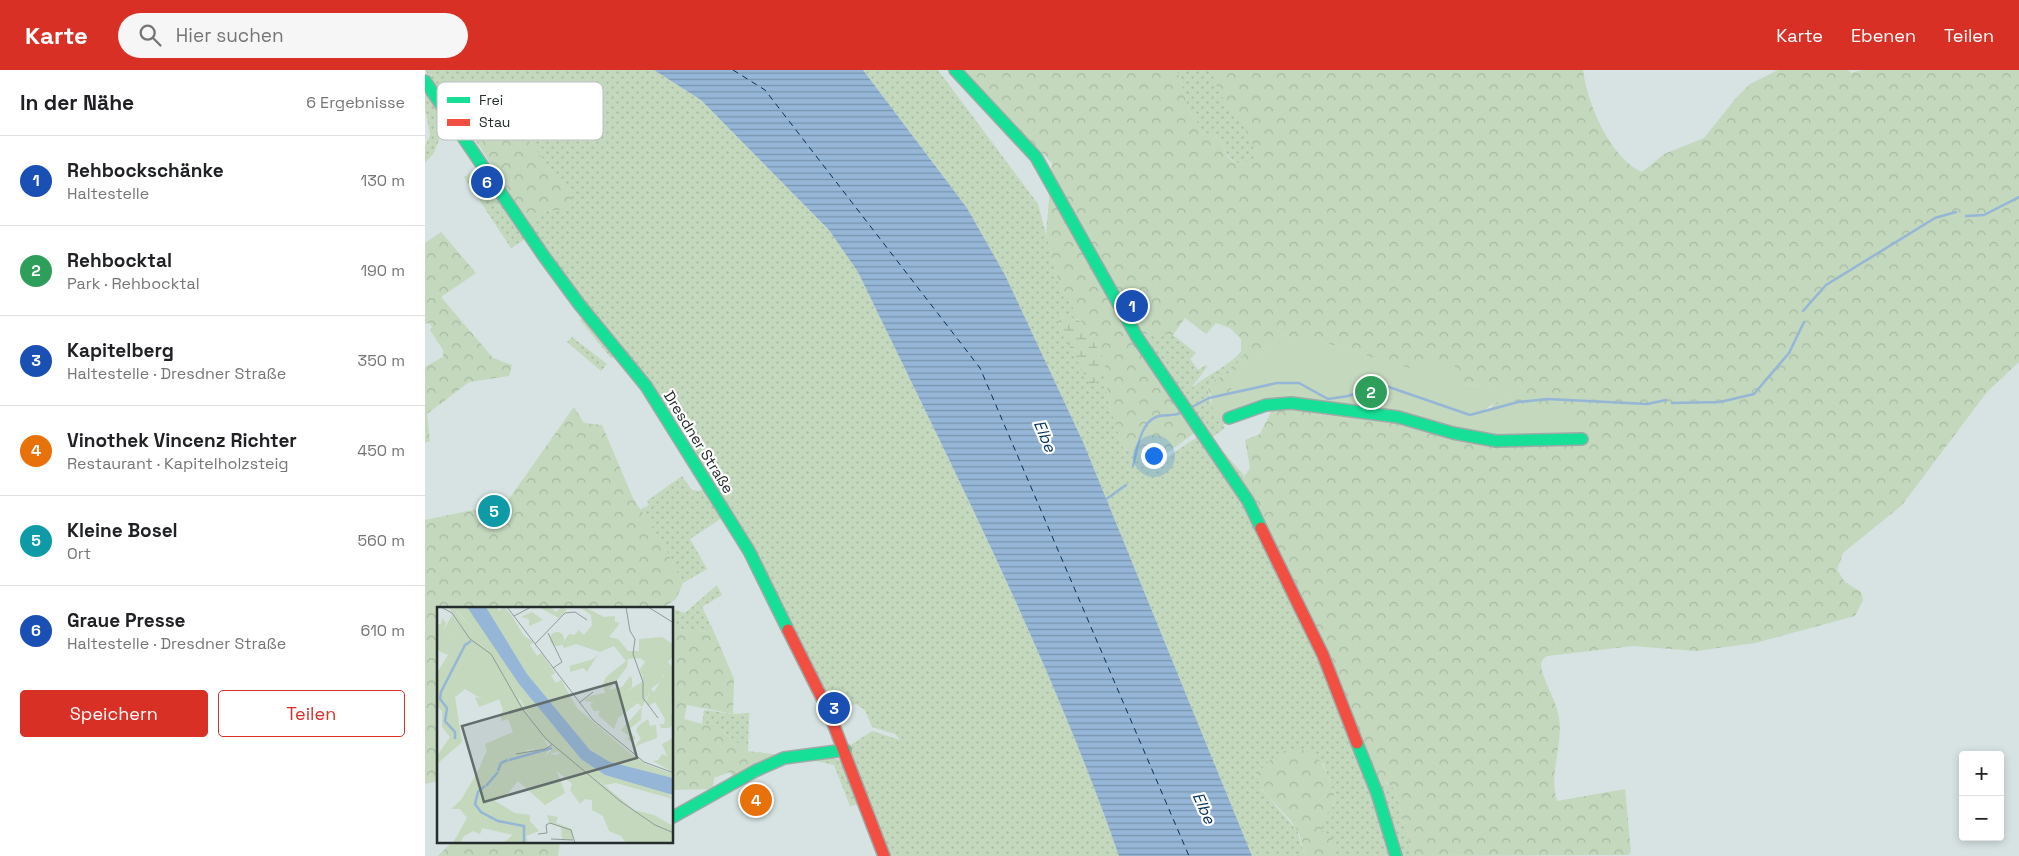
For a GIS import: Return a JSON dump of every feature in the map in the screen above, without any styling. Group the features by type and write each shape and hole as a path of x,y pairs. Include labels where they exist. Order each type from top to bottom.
{"main road":[{"path":"955,70 1036,157 1137,337 1248,501 1323,655 1377,793 1396,856"},
{"name":"Dresdner Straße","path":"425,81 437,99"},
{"name":"Dresdner Straße","path":"465,140 579,304 646,386 749,551 809,669 845,750 884,856"},
{"path":"1229,418 1266,405 1291,403 1398,417 1446,431 1487,440 1583,439"},
{"path":"674,816 703,802 718,790 784,758 845,750"}],"green space":[{"path":"425,70 654,70 701,100 829,230 858,272 997,561 1062,707 1119,856 890,856 849,746 872,731 900,740 895,734 872,727 865,710 856,704 835,709 753,549 691,445 693,441 680,419 686,416 683,410 671,414 651,384 584,300 531,227 546,211 561,210 499,140 603,140 603,82 437,82 437,87"},
{"path":"863,70 938,70 1038,204 1059,284 1082,322 1077,319 1058,323 1099,375 1105,366 1108,400 1123,449 1159,459 1160,462 1200,435 1147,346 1144,333 1173,335 1196,353 1190,359 1198,370 1206,365 1207,367 1190,390 1230,362 1241,351 1244,355 1231,372 1213,381 1208,389 1211,405 1220,419 1229,416 1231,421 1223,425 1225,428 1211,438 1244,475 1241,481 1385,783 1395,789 1413,856 1335,856 1333,846 1320,822 1334,805 1335,796 1323,763 1261,789 1297,830 1305,856 1252,856 1083,442 1005,275 967,208"},
{"path":"963,70 1177,70 1189,111 1204,132 1221,139 1225,151 1231,160 1241,163 1253,159 1252,143 1244,127 1223,99 1211,70 1583,70 1589,98 1610,142 1630,165 1642,172 1664,154 1704,138 1736,98 1750,84 1778,70 1848,70 1851,73 1862,70 2019,70 2019,362 1987,392 1902,505 1843,553 1837,570 1845,582 1861,592 1863,600 1855,616 1755,643 1696,651 1633,646 1547,656 1543,660 1542,670 1558,713 1560,724 1554,779 1557,801 1625,789 1631,852 1628,855 1413,856 1395,789 1375,775 1241,481 1250,468 1245,440 1260,434 1272,410 1285,407 1397,420 1492,412 1485,412 1484,410 1491,408 1494,403 1513,396 1501,384 1481,388 1375,359 1349,348 1327,344 1312,335 1296,338 1281,334 1274,343 1241,369 1229,394 1212,398 1208,389 1213,381 1231,372 1244,355 1241,351 1241,339 1230,328 1216,323 1206,334 1185,318 1173,335 1144,334 1147,346 1197,431 1159,459 1123,449 1108,400 1104,359 1059,284 1046,235 1052,163 973,83"},
{"path":"1177,70 1211,70 1215,81 1252,139 1255,150 1253,160 1241,163 1232,160 1225,151 1221,139 1204,132 1189,111"},
{"path":"425,89 437,105 437,140 439,140 434,153 425,163 425,147 430,135 425,108"},
{"path":"475,140 483,140 480,147"},
{"path":"483,140 528,140 570,193 572,202 561,210 546,211 531,227 480,147"},
{"path":"479,168 525,239 511,248 464,177"},
{"path":"441,232 476,273 441,297 493,358 512,365 509,376 469,382 427,414 430,441 425,443 425,367 443,357 443,350 430,330 432,327 429,323 425,324 425,243"},
{"path":"1066,315 1082,322 1104,359 1105,366 1093,386 1090,386 1062,332 1058,319 1059,316"},
{"path":"584,317 614,356 611,358 580,320"},
{"path":"1281,334 1296,338 1312,335 1327,344 1349,348 1375,359 1414,369 1423,362 1453,363 1465,384 1481,388 1501,384 1512,390 1513,396 1494,403 1484,410 1485,412 1535,403 1556,407 1579,423 1582,443 1520,446 1397,420 1285,407 1220,420 1211,405 1212,398 1229,394 1241,369 1274,343"},
{"path":"572,337 607,364 601,371 567,342"},
{"path":"574,407 584,423 602,425 633,498 663,544 683,583 676,599 664,607 437,607 437,781 425,784 425,520 506,503"},
{"path":"682,476 692,490 699,491 704,488 722,518 690,539 707,569 683,583 663,544 640,510 649,505 647,501"},
{"path":"717,585 722,595 702,607 714,632 674,630 674,609 685,613"},
{"path":"674,630 714,632 734,679 733,714 687,705 684,719 720,729 748,751 780,755 734,780 730,772 714,778 713,789 674,790"},
{"path":"704,710 733,714 749,713 748,751 720,729 702,724"},
{"path":"1288,749 1298,749 1312,753 1321,762 1335,801 1332,808 1320,822 1322,830 1329,834 1333,840 1335,856 1305,856 1297,830 1269,798 1258,780 1260,771 1270,761"},
{"path":"800,757 830,757 843,761 860,804 850,806 834,765"},
{"path":"450,844 560,844 558,856 438,856"}],"water":[{"name":"Elbe","path":"654,70 863,70 967,208 1005,275 1083,442 1252,856 1119,856 1062,707 1030,633 963,488 858,272 829,230 701,100"}],"waterway":[{"path":"1966,216 1984,215 2019,197"},
{"path":"1803,311 1826,285 1935,218 1956,212"},
{"path":"1672,403 1720,402 1754,394 1789,353 1804,322"},
{"path":"1190,408 1209,398 1277,383 1299,383 1328,399 1348,396 1378,386 1386,386 1470,415 1518,402 1548,399 1647,404 1666,400"},
{"path":"1133,466 1140,438 1146,425 1156,417 1183,412"},
{"path":"1105,500 1126,485"}],"ferry route":[{"path":"733,70 765,90 980,368 1189,856"}],"traffic: fast":[{"path":"955,70 1036,157 1137,337 1248,501 1261,528"},
{"path":"425,81 437,99"},
{"path":"465,140 543,255 579,304 646,386 749,551 788,630"},
{"path":"1229,418 1266,405 1291,403 1398,417 1453,433 1496,441 1582,439"},
{"path":"1357,743 1377,793 1396,856"},
{"path":"674,816 755,771 784,758 845,750"}],"traffic: jam":[{"path":"1261,528 1323,655 1357,743"},
{"path":"788,630 828,710 884,856"}],"place":[{"name":"Graue Presse","path":"487,182"},
{"name":"Rehbockschänke","path":"1132,306"},
{"name":"Rehbocktal","path":"1371,392"},
{"name":"Kleine Bosel","path":"494,511"},
{"name":"Kapitelberg","path":"834,708"},
{"name":"Vinothek Vincenz Richter","path":"756,800"}]}
